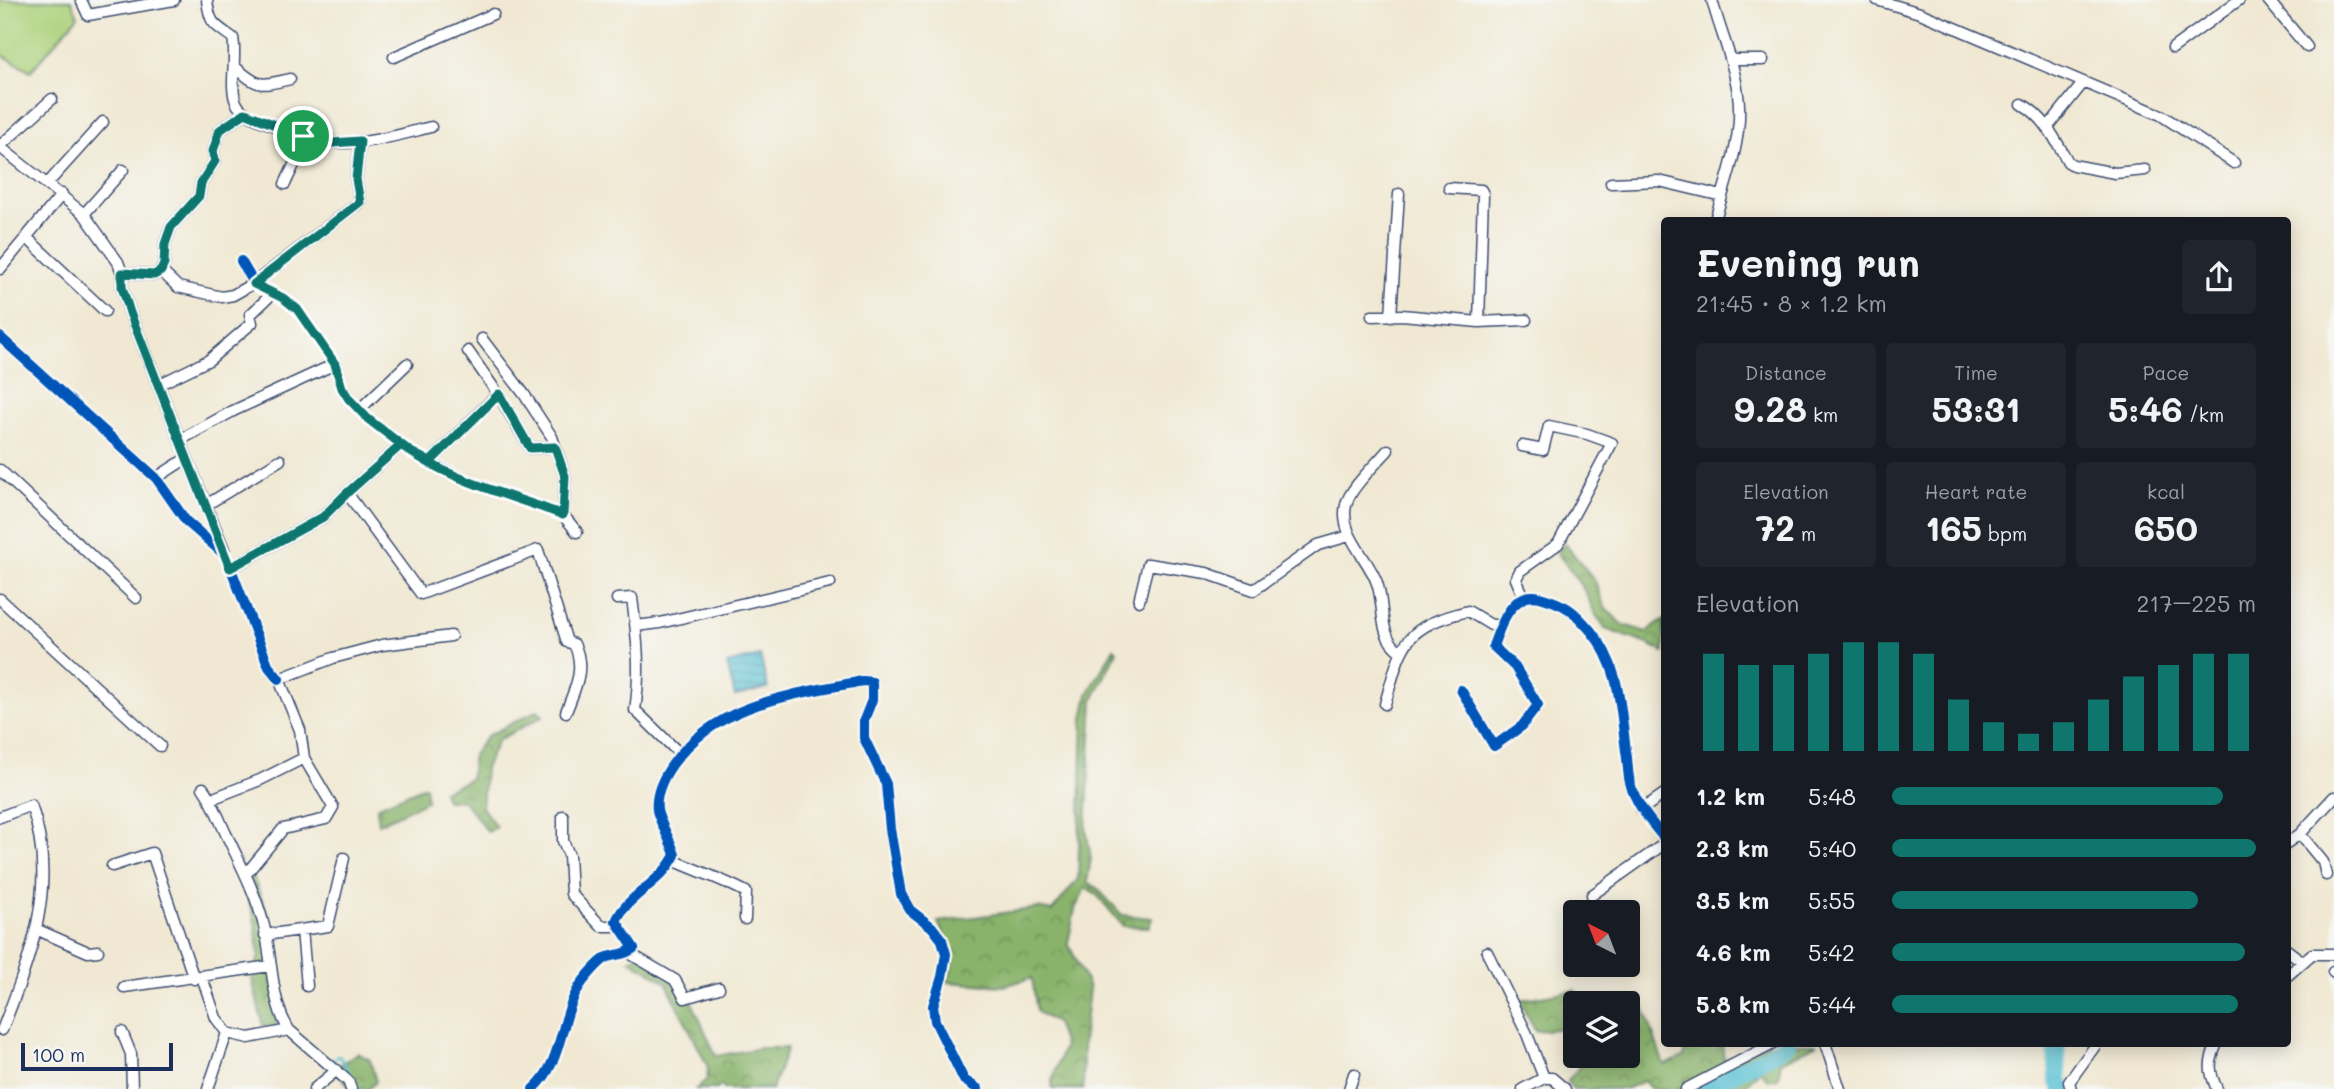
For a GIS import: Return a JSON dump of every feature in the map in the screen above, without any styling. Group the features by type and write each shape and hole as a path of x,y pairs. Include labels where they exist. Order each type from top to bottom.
{"street":[{"path":"81,0 88,15 174,0"},
{"path":"207,0 209,18 213,24 233,37 234,95 236,104 245,113 303,136 332,143 360,141 431,127"},
{"path":"1712,0 1739,96 1737,134 1731,168 1716,217"},
{"path":"1877,0 1920,13 2161,115 2234,163"},
{"path":"2173,48 2239,0"},
{"path":"2268,0 2307,47"},
{"path":"394,57 493,13"},
{"path":"1731,60 1763,60"},
{"path":"235,67 254,83 263,85 290,79"},
{"path":"2048,127 2083,83"},
{"path":"52,99 0,146 84,214 118,262 130,313 269,667 279,679 300,730 304,758 333,807 326,819 282,829 246,874"},
{"path":"2022,104 2034,111 2048,127 2068,162 2073,165 2115,173 2146,170"},
{"path":"122,273 154,275 161,271 171,227 199,196 201,183 215,161 213,151 220,130 245,113"},
{"path":"47,183 103,122"},
{"path":"285,184 296,162 303,136"},
{"path":"161,271 178,287 222,297 233,295 254,284 360,202 356,179 360,141"},
{"path":"84,214 123,170"},
{"path":"1611,183 1659,181 1722,196"},
{"path":"1448,188 1481,190 1483,194 1479,322"},
{"path":"0,269 62,194"},
{"path":"1391,316 1399,194"},
{"path":"26,237 105,310"},
{"path":"241,261 254,284 297,309 335,364 342,388 359,410 401,445 463,479 563,515 577,532"},
{"path":"158,385 220,352 252,323 250,315 273,293"},
{"path":"1372,316 1479,322 1526,320"},
{"path":"0,337 156,478 186,522 226,556"},
{"path":"482,339 524,394 552,437 565,476 563,515"},
{"path":"468,351 499,394 530,448 555,447"},
{"path":"180,440 233,411 335,364"},
{"path":"359,410 407,364"},
{"path":"430,462 499,394"},
{"path":"1522,446 1543,450 1549,426 1587,434 1612,443 1558,544 1520,571 1516,579 1524,597"},
{"path":"230,568 323,517 401,445"},
{"path":"1388,450 1346,501 1345,511 1349,536 1377,583 1387,637 1391,645 1400,651"},
{"path":"156,478 187,458"},
{"path":"206,505 280,460"},
{"path":"0,470 136,598"},
{"path":"347,493 421,594 538,550 567,642 574,644 579,654 580,676 566,712"},
{"path":"1139,601 1148,564 1206,573 1254,590 1318,545 1349,536"},
{"path":"636,626 660,624 830,583"},
{"path":"1461,690 1494,746 1522,726 1538,705 1515,667 1493,646 1501,625 1511,609 1524,597 1534,596 1573,610 1597,638 1617,678 1630,786 1641,810 1661,834"},
{"path":"617,599 632,598 639,687 635,710 680,754"},
{"path":"0,599 160,746"},
{"path":"1385,704 1400,651 1412,636 1436,619 1468,611 1491,625 1501,625"},
{"path":"279,679 333,658 382,645 451,636"},
{"path":"533,1089 552,1064 583,981 605,958 628,953 634,948 616,921 621,910 657,881 673,860 675,855 670,837 657,811 663,778 680,754 720,719 736,712 786,696 863,681 872,682 872,699 864,720 864,738 886,784 890,829 901,894 910,910 932,927 942,940 946,954 933,1006 935,1021 964,1080 978,1089"},
{"path":"211,799 260,780 304,758"},
{"path":"203,788 211,799 246,874 265,935 282,1019 289,1030 348,1080 351,1089"},
{"path":"1641,810 1661,796"},
{"path":"2291,841 2334,797"},
{"path":"0,817 31,805 40,830 43,882 38,930 2,1030"},
{"path":"563,816 571,894 601,926 619,926"},
{"path":"2300,834 2323,862 2326,875"},
{"path":"1592,895 1661,846"},
{"path":"112,866 152,853 198,978 216,1018 227,1033 249,1038 289,1030"},
{"path":"265,935 328,926 344,858"},
{"path":"673,860 721,878 746,892 745,919"},
{"path":"38,930 88,953 98,951"},
{"path":"302,930 307,986"},
{"path":"1488,952 1527,1034 1544,1078"},
{"path":"628,953 675,980 685,998 719,988"},
{"path":"2291,953 2303,962"},
{"path":"2291,972 2312,954 2334,954"},
{"path":"124,987 270,966"},
{"path":"122,1032 131,1054 132,1089"},
{"path":"208,1089 227,1033"},
{"path":"1686,1089 1767,1047"},
{"path":"1826,1047 1840,1089"},
{"path":"2071,1089 2069,1082 2094,1047"},
{"path":"2215,1047 2210,1060 2217,1089"},
{"path":"314,1089 337,1070"},
{"path":"1349,1089 1354,1074"},
{"path":"1523,1089 1544,1078 1552,1078 1565,1089"}],"green space":[{"path":"0,0 71,0 78,16 31,71 0,54"},
{"path":"1565,544 1594,579 1604,606 1621,624 1646,632 1661,622 1661,650 1605,629 1586,593 1557,552"},
{"path":"1114,648 1117,651 1093,700 1086,828 1091,859 1087,882 1097,888 1122,915 1152,918 1149,927 1123,926 1098,896 1085,888 1075,909 1068,943 1089,988 1083,1042 1083,1089 1052,1089 1052,1081 1064,1046 1056,1023 1037,1012 1032,978 1003,986 948,982 954,959 938,922 1038,908 1052,911 1078,879 1083,719 1088,694"},
{"path":"538,710 543,716 498,740 485,768 482,807 496,827 488,832 463,800 446,800 443,791 470,779 473,755 487,736"},
{"path":"425,786 427,801 378,824 377,807"},
{"path":"252,874 266,910 282,994 274,1009 278,1028 263,1026 252,979 259,956 254,917 241,880"},
{"path":"638,955 682,980 716,1056 761,1048 787,1048 772,1089 724,1089 721,1085 717,1089 696,1089 707,1079 708,1067 666,982 630,960"},
{"path":"1563,992 1563,1028 1536,1031 1519,1000"},
{"path":"1640,996 1664,1065 1684,1057 1684,1047 1722,1047 1724,1060 1757,1047 1811,1047 1781,1062 1778,1078 1768,1080 1760,1070 1745,1086 1746,1089 1651,1089 1644,1081 1625,1089 1573,1089 1567,1081 1579,1068 1640,1068"},
{"path":"358,1053 370,1060 376,1082 368,1089 351,1089 339,1074 341,1064"}],"water":[{"path":"760,656 768,688 735,696 727,664"}],"waterway":[{"path":"1701,1089 1781,1047"},
{"path":"2056,1047 2058,1081 2063,1089"},
{"path":"333,1062 338,1055 359,1089"}],"cycle path":[{"path":"241,261 254,283 283,298 297,309 335,364 342,388 349,399 368,419 411,452 463,479 563,515"},
{"path":"0,337 156,478 186,521 226,556 269,667 279,679"},
{"path":"1461,690 1494,746 1522,726 1538,705 1515,667 1493,646 1499,629 1515,604 1530,596 1540,597 1569,609 1591,631 1609,660 1621,707 1631,785 1642,809 1661,834"},
{"path":"533,1089 551,1065 570,1007 584,980 605,959 634,948 616,921 621,912 662,874 675,855 658,814 657,804 660,786 672,765 690,744 733,714 783,697 863,681 872,682 872,700 864,720 864,738 886,784 890,829 901,894 910,910 932,927 942,940 946,954 933,1006 935,1021 964,1080 978,1089"}],"route":[{"path":"303,136 245,113 220,130 213,151 215,161 201,183 199,196 171,227 161,271 154,275 122,273 122,287 130,313 230,568 323,517 401,445 411,452 430,462 463,479 563,515 565,476 555,447 530,448 499,394 430,462 411,452 368,419 349,399 342,388 335,364 297,309 283,298 254,284 360,202 356,179 360,141 332,143 303,136"}]}
